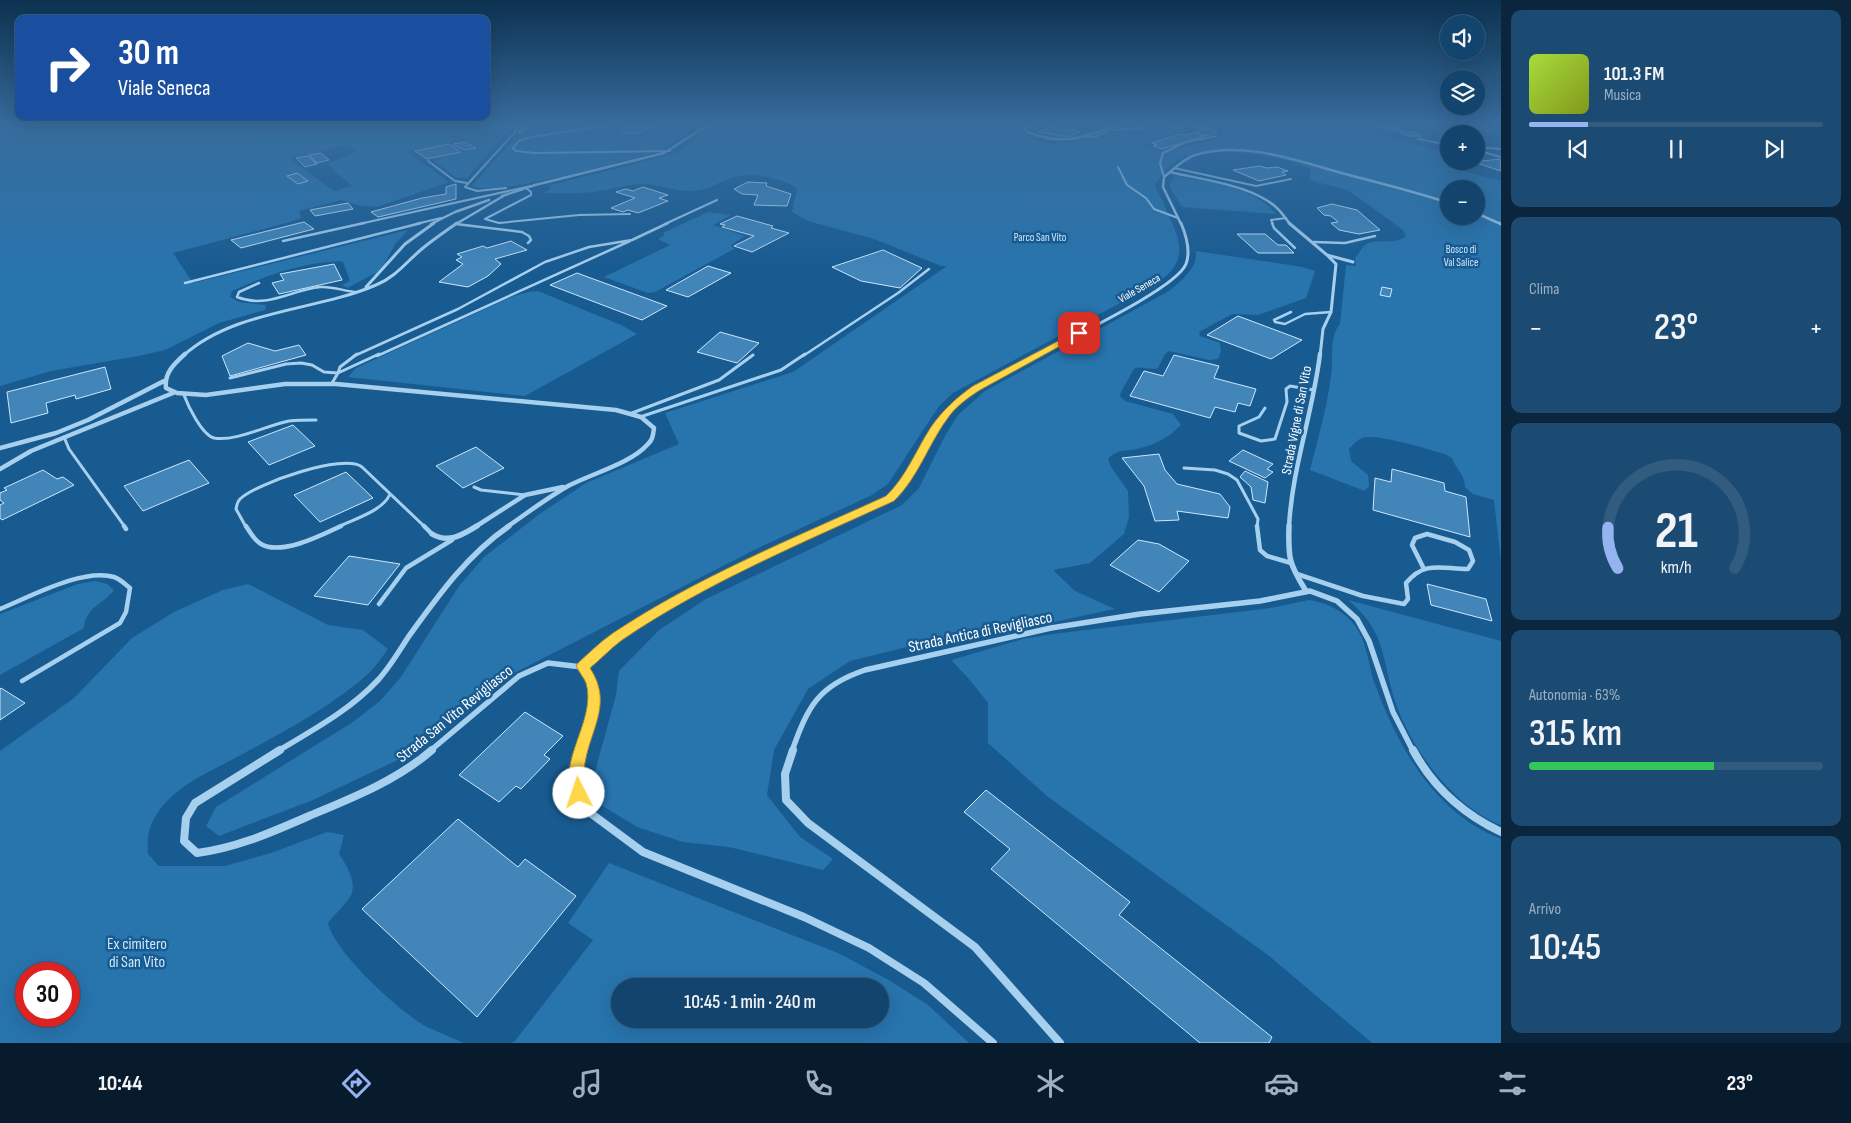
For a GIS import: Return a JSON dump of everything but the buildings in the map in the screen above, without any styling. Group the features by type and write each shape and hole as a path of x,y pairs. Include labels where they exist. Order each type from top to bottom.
{"street":[{"path":"363,289 378,277 404,245 433,223 535,185 588,172"},
{"path":"1164,177 1170,172"},
{"name":"Strada Vigne di San Vito","path":"1170,172 1234,187 1268,200 1290,224 1314,242 1336,264 1332,312 1322,329 1318,379 1298,463 1289,524 1288,554 1295,573 1306,591"},
{"path":"1337,172 1440,199"},
{"name":"Viale Seneca","path":"582,666 616,638 672,604 753,562 890,498 902,487 939,423 962,398 1033,357 1152,293 1175,278 1185,265 1189,246 1163,187 1164,177"},
{"path":"0,448 56,433 88,420 164,381 169,371 179,359 192,349 236,326 384,282 395,275 423,248 456,224 481,207 505,195"},
{"path":"1485,216 1501,224"},
{"name":"Strada Vigne di San Vito","path":"1327,255 1353,262"},
{"path":"164,381 166,388 173,393 184,395 202,395 284,384 332,383 580,406 644,416"},
{"path":"0,469 15,459 64,437 173,393"},
{"name":"Strada San Vito Revigliasco","path":"582,666 548,663 519,676 427,754 396,775 364,793 253,840 222,850 197,853 184,841 186,818 195,803 323,724 354,702 379,679 448,582 493,537 568,486 648,446 653,438 654,428 644,416"},
{"name":"Strada San Vito Revigliasco","path":"452,540 526,495 568,486"},
{"path":"432,534 436,537 452,540"},
{"name":"Strada Antica di Revigliasco","path":"1060,1043 975,947 808,823 786,800 786,772 802,722 814,701 829,686 842,677 1022,634 1175,610 1266,600 1306,591 1322,594 1339,602 1362,625 1369,637 1384,688 1409,745 1435,782 1450,799 1477,819 1501,832"},
{"path":"582,666 592,682 594,702 576,771 579,793 589,812 643,852 804,917 869,948 924,983 993,1043"}],"lane":[{"path":"443,172 456,181 466,184"},
{"path":"466,184 478,172"},
{"path":"1120,172 1127,185 1146,198 1154,209 1178,218"},
{"path":"1162,172 1164,177"},
{"path":"1191,172 1256,186 1291,179"},
{"path":"466,184 465,188 477,191 535,185"},
{"path":"283,241 535,185"},
{"path":"526,188 532,195 485,219 489,222 506,223 579,215 630,214"},
{"path":"230,378 286,364 312,365 324,372 338,373 717,200"},
{"path":"185,283 451,215"},
{"path":"1286,218 1272,220 1274,228 1295,248"},
{"path":"456,224 522,232 530,236 531,240 528,243"},
{"path":"1314,242 1346,243 1375,236"},
{"path":"332,383 340,367 351,357 468,304 519,275 555,259 585,249 619,240 632,240"},
{"path":"644,416 781,370 898,293 929,269"},
{"path":"259,283 239,292 237,296 248,301 262,302 310,289 328,287 355,292"},
{"path":"1291,312 1274,320 1285,324 1305,314 1332,312"},
{"path":"632,413 646,406 714,382 733,371 752,355"},
{"path":"1264,408 1260,417 1239,426 1239,433 1253,440 1268,442 1275,439 1287,402 1286,389 1290,386 1314,390"},
{"path":"184,395 189,410 208,435 214,438 236,436 290,421 316,420"},
{"path":"64,437 73,455 126,529"},
{"path":"390,494 387,501 378,506 300,543 280,548 267,546 259,542 236,511 240,498 252,490 315,468 350,461 358,463 432,534"},
{"path":"1184,468 1214,470 1228,474 1237,480 1251,502 1258,519 1257,530 1260,550 1267,556 1291,563"},
{"path":"474,487 481,490 526,495"},
{"path":"1295,573 1361,594 1404,604 1408,599 1406,583 1412,573 1423,568 1468,569 1474,561 1469,550 1455,542 1427,534 1415,538 1412,545 1423,568"},
{"path":"379,604 406,568 452,540"},
{"path":"0,609 88,576 96,575 116,578 130,588 126,612 120,623 22,681"}],"green space":[{"path":"0,172 307,172 334,191 352,186 336,172 434,172 449,182 377,207 358,205 341,200 299,211 301,218 286,223 173,253 193,283 408,230 395,244 384,265 376,273 347,288 342,285 350,281 343,262 326,262 298,267 232,291 230,297 239,302 266,305 265,310 219,323 165,350 51,371 0,386"},
{"path":"449,172 473,172 468,178 456,177"},
{"path":"485,172 580,172 506,187 485,188 472,186"},
{"name":"Parco San Vito","path":"604,172 1164,172 1155,184 1178,239 1178,259 1164,278 1150,287 953,393 940,405 888,484 872,495 756,549 483,689 402,758 313,800 219,836 206,826 216,807 353,722 380,701 401,677 459,586 484,557 541,513 586,483 679,444 665,413 793,372 947,266 941,266 874,239 808,221 792,212 797,188 782,181 756,175 731,178 708,188 692,191 643,184 588,193 544,193 552,188 548,186"},
{"name":"Parco San Vito","path":"1311,172 1466,172 1501,181 1501,562 1494,500 1473,494 1465,487 1464,479 1452,458 1445,454 1375,437 1360,439 1349,449 1351,461 1368,475 1369,486 1365,491 1310,470 1329,388 1333,342 1336,330 1340,324 1346,265 1356,266 1355,258 1365,245 1402,239 1406,236 1403,230 1348,190 1309,180"},
{"path":"1175,176 1216,183 1243,191 1256,197 1276,214 1182,207 1169,186"},
{"path":"708,212 731,215 713,225 745,236 731,245 734,249 655,292 648,293 604,277 670,245 658,239 665,235 663,233"},
{"path":"1196,251 1303,267 1315,271 1306,298 1258,315 1232,314 1199,332 1200,336 1220,343 1221,351 1218,359 1209,360 1169,351 1165,354 1158,368 1134,369 1120,396 1125,401 1173,414 1181,425 1171,434 1155,443 1137,449 1118,452 1108,459 1111,467 1128,491 1129,517 1124,534 1090,563 1053,570 1075,591 1115,609 1025,628 915,645 850,661 808,689 774,750 767,795 800,837 833,859 823,870 729,847 683,842 637,827 601,805 594,775 616,695 619,671 659,630 706,599 902,505 919,488 946,434 958,415 985,391 1169,291 1192,268"},
{"path":"538,291 621,325 637,334 525,396 348,377 356,368 514,296"},
{"path":"95,581 107,584 114,590 91,610 85,621 84,628 0,675 0,614 78,584"},
{"name":"Ex cimitero di San Vito","path":"248,584 328,625 363,630 388,649 369,673 323,708 195,780 174,795 157,814 152,823 148,838 148,854 159,866 225,866 271,853 327,832 344,835 339,854 350,873 353,885 351,895 328,923 333,935 342,950 355,965 399,1007 425,1026 464,1043 0,1043 0,751 74,698 132,638 174,612 223,590"},
{"path":"1309,600 1338,610 1355,625 1364,645 1385,710 1409,756 1423,777 1457,813 1478,828 1501,839 1501,1043 1372,1043 1268,955 1048,797 988,743 988,703 951,660 1023,639 1271,608"},
{"path":"1348,600 1501,641 1501,825 1484,817 1467,805 1437,775 1424,758 1403,722 1396,704 1377,636 1361,612"},
{"path":"609,863 838,953 885,978 611,978 611,1028 889,1028 889,980 928,1005 969,1043 511,1043 515,1041 593,940 568,923"}],"route":[{"path":"579,793 576,771 594,702 592,682 582,666 616,638 672,604 753,562 890,498 902,487 920,458 935,428 948,411 962,398 976,388 1079,333"}],"park label":[{"name":"Bosco di Val Salice","path":"1461,255"}]}
